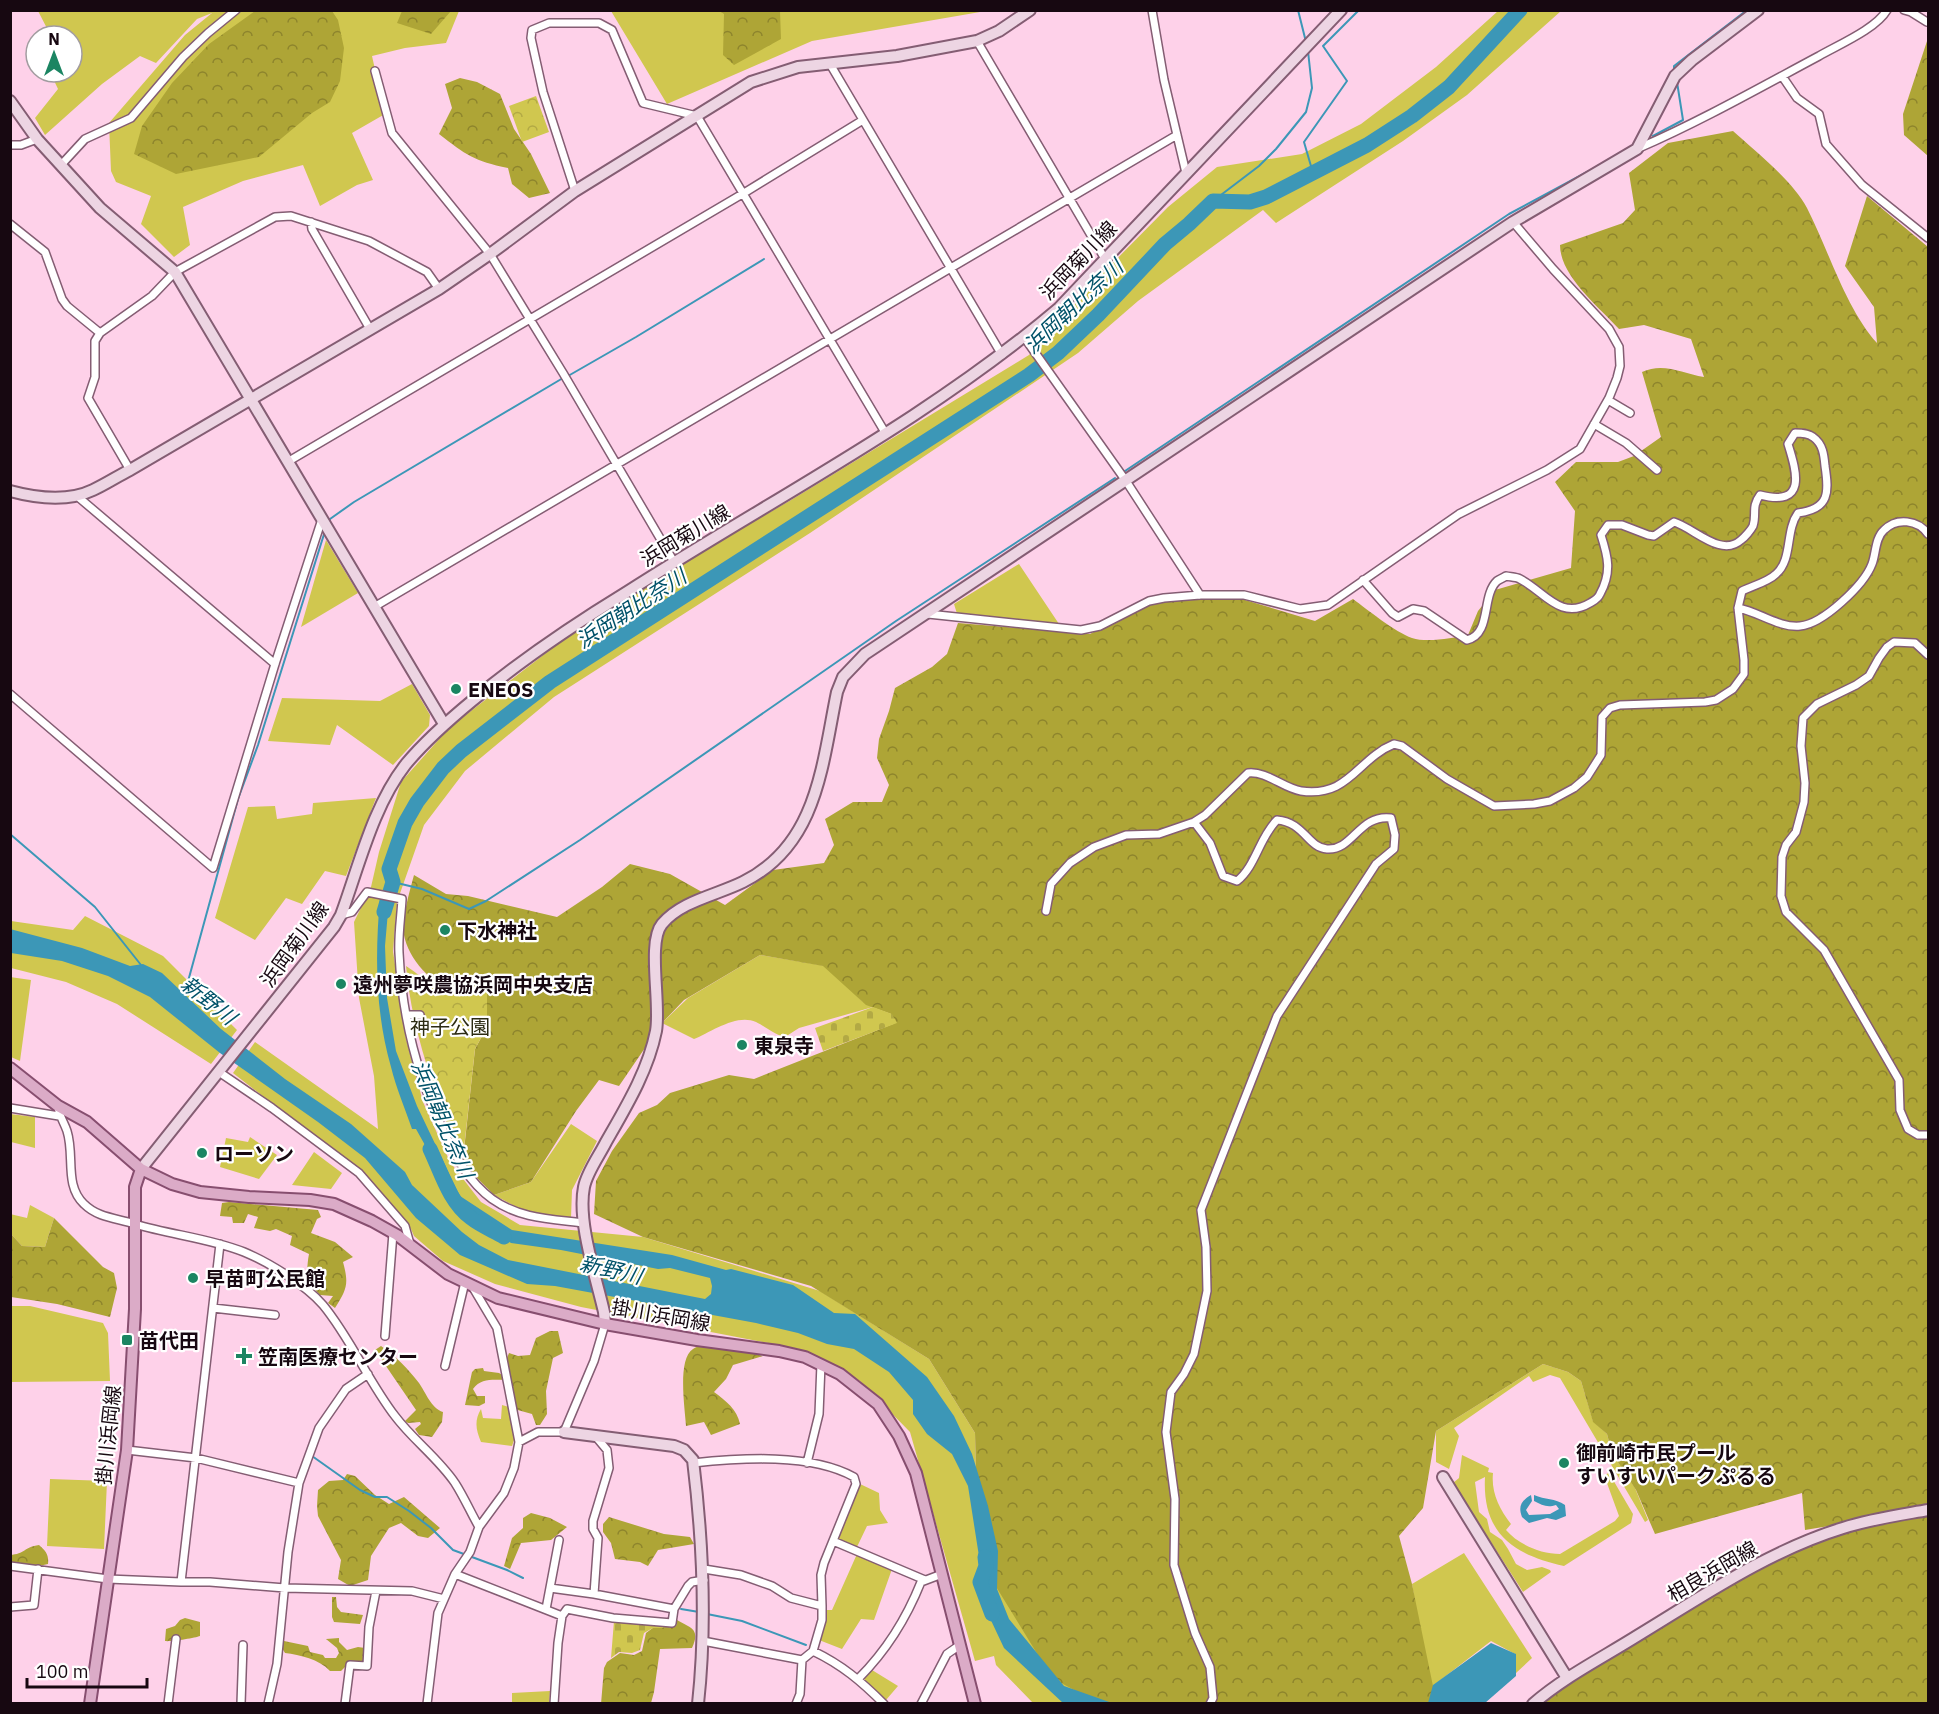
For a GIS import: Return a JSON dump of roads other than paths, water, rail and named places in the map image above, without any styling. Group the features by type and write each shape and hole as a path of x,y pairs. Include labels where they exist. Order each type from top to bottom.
{"main road":[{"name":"掛川浜岡線","path":"10,1068 59,1111 87,1122 141,1169 172,1184 200,1192 310,1200 334,1204 393,1233 448,1274 498,1298 605,1324 805,1357 849,1380 878,1404 899,1436 916,1473 975,1704"},
{"name":"掛川浜岡線","path":"90,1704 127,1450 135,1310 135,1187 141,1169"}],"street":[{"path":"61,165 85,140 131,118 183,57 236,10"},
{"path":"10,491 41,497 77,496 130,470 438,289 575,191 751,82 798,67 897,56 977,41 999,31 1030,10"},
{"path":"1152,10 1186,173"},
{"name":"浜岡菊川線","path":"141,1169 324,941 341,915 375,821 389,791 405,765 444,724 531,654 674,562 916,415 1002,355 1059,308 1341,10"},
{"path":"1637,149 1672,83 1682,70 1758,10"},
{"path":"564,1432 594,1361 605,1324 585,1226 584,1185 637,1087 655,1034 658,1014 655,942 661,925 689,905 745,881 770,864 792,842 804,824 812,805 837,692 843,677 865,654 1513,222 1637,149 1682,129 1860,32 1883,18 1887,10"},
{"path":"1904,10 1927,22"},
{"path":"575,191 543,92 531,38 532,30 549,23 598,23 612,30 643,103 697,116 886,434"},
{"path":"977,41 1106,259"},
{"path":"830,64 1002,355"},
{"path":"375,71 392,133 490,254 674,562"},
{"path":"1782,76 1797,98 1819,114 1826,144 1862,185 1929,238"},
{"path":"10,101 37,139 100,208 175,272 444,724"},
{"path":"289,461 744,193 863,120"},
{"path":"374,608 1068,197 1177,135"},
{"path":"10,145 21,145 37,139"},
{"path":"130,470 88,398 95,377 95,341 100,333 152,296 175,272 275,217 291,216 369,241 427,272 438,289"},
{"path":"311,222 312,229 370,329"},
{"path":"928,614 1081,630 1100,626 1149,601 1200,595 1244,596 1300,609 1328,605 1459,514 1538,475 1572,455 1580,449 1608,399 1620,366 1619,347 1609,329 1513,222"},
{"path":"10,224 45,252 67,306 100,333"},
{"path":"1024,337 1126,481 1200,595"},
{"path":"1608,399 1630,413"},
{"path":"1594,424 1626,443 1657,470"},
{"path":"1046,911 1051,884 1070,863 1094,848 1126,835 1159,834 1194,822 1205,815 1248,773 1255,772 1294,790 1314,793 1337,788 1382,750 1394,744 1402,746 1448,779 1494,806 1550,801 1574,788 1587,777 1601,755 1602,717 1610,708 1716,700 1733,689 1744,674 1738,608 1742,591 1775,575 1785,561 1792,522 1798,513 1811,512 1822,503 1826,496 1829,489 1823,449 1813,436 1795,433 1788,444 1796,469 1796,486 1787,496 1775,499 1760,495 1754,503 1753,525 1736,545 1723,546 1714,543 1682,524 1674,522 1654,536 1622,525 1608,525 1601,535 1609,562 1604,587 1598,598 1582,608 1570,609 1556,605 1519,579 1506,576 1496,582 1492,590 1480,632 1475,638 1467,640 1425,611 1413,609 1398,617 1392,614 1363,580"},
{"path":"77,496 275,664"},
{"path":"10,694 213,868 322,519"},
{"path":"1738,608 1783,624 1801,626 1820,620 1863,580 1872,565 1878,539 1883,530 1896,522 1915,523 1929,534"},
{"path":"1929,655 1915,643 1894,642 1887,647 1869,676 1817,704 1803,718 1801,746 1805,783 1804,802 1796,832 1786,845 1782,857 1781,896 1786,912 1824,950 1899,1080 1900,1110 1908,1129 1918,1135 1929,1135"},
{"path":"1194,822 1210,843 1223,876 1237,881 1246,873 1268,829 1277,820 1288,821 1302,831 1318,848 1328,850 1341,848 1359,828 1380,816 1391,818 1395,835 1394,849 1377,864 1277,1016 1201,1210 1206,1246 1207,1291 1194,1354 1184,1374 1171,1392 1166,1432 1174,1499 1174,1564 1196,1633 1210,1667 1213,1698 1210,1704"},
{"path":"341,915 352,912 367,892 402,899 399,952 406,1015 420,1078 457,1158 469,1177 492,1199 522,1215 585,1226"},
{"path":"406,1015 420,1015"},
{"path":"220,1071 359,1173 405,1226 411,1246"},
{"path":"10,1108 59,1111 67,1132 72,1182 76,1195 99,1215 144,1228 220,1244 269,1263 310,1292 336,1323 394,1414 455,1483 479,1527"},
{"path":"385,1336 393,1233"},
{"path":"181,1582 220,1244"},
{"path":"445,1366 469,1284"},
{"path":"427,1704 438,1613 479,1527 504,1493 514,1468 519,1442 497,1328 469,1284"},
{"path":"213,1308 275,1314"},
{"path":"807,1463 819,1414 821,1364"},
{"path":"268,1704 277,1664 298,1483 319,1428 346,1389 368,1374"},
{"path":"519,1442 538,1432 564,1432 674,1446 688,1454 693,1463 704,1574 703,1641 698,1704"},
{"path":"594,1594 598,1538 592,1521 609,1462 607,1450 597,1438"},
{"path":"127,1450 196,1458 298,1483"},
{"path":"693,1463 745,1458 807,1463 840,1469 854,1477 856,1484 821,1575 822,1620 813,1651 802,1660 800,1694 796,1704"},
{"path":"1443,1478 1567,1678"},
{"name":"相良浜岡線","path":"1533,1704 1567,1678 1709,1592 1788,1549 1843,1528 1881,1518 1929,1510"},
{"path":"546,1609 560,1540"},
{"path":"833,1541 925,1580"},
{"path":"10,1566 108,1579 210,1582 285,1588 412,1591 444,1599"},
{"path":"10,1607 34,1605 38,1569"},
{"path":"455,1574 562,1616"},
{"path":"555,1704 558,1643 562,1616 565,1611 573,1610 613,1618 672,1623 674,1609 688,1586 704,1574 741,1575 772,1586 791,1598 822,1606"},
{"path":"859,1678 870,1667 904,1619 921,1582 942,1574"},
{"path":"550,1588 674,1609"},
{"path":"345,1704 350,1665 367,1666 369,1627 376,1591"},
{"path":"168,1704 176,1639"},
{"path":"703,1641 802,1660"},
{"path":"242,1704 243,1645"},
{"path":"921,1704 947,1654 960,1645"},
{"path":"813,1651 859,1678 884,1704"}],"water":[{"path":"380,898 389,900 385,946 387,998 396,1051 417,1106 460,1196 512,1230 672,1255 726,1270 731,1269 793,1285 834,1313 855,1314 927,1377 954,1416 972,1454 988,1506 998,1551 997,1589 1009,1619 1064,1686 1112,1703 1063,1703 1004,1648 988,1614 968,1486 952,1454 927,1434 913,1414 913,1400 889,1372 854,1349 827,1344 798,1333 756,1323 555,1286 527,1284 460,1255 416,1218 365,1158 220,1053 150,997 108,976 62,961 11,953 10,929 82,948 130,966 143,964 162,973 221,1029 285,1079 351,1124 405,1172 412,1185 462,1232 479,1245 508,1260 705,1299 711,1294 710,1278 670,1268 658,1269 561,1250 511,1243 464,1211 416,1129 412,1129 393,1075 379,1004 377,941"},
{"path":"1531,1495 1532,1501 1526,1510 1529,1515 1550,1514 1559,1509 1556,1505 1547,1506 1534,1501 1534,1495 1565,1505 1566,1516 1556,1520 1547,1518 1529,1523 1522,1517 1520,1507"},
{"path":"1491,1643 1516,1654 1516,1676 1485,1703 1428,1703 1433,1685"}],"waterway":[{"path":"1298,10 1306,42"},
{"path":"1313,173 1304,142 1347,81 1323,46 1359,10"},
{"name":"浜岡朝比奈川","path":"384,912 393,882 389,869 405,823 417,802 443,768 461,751 550,682 1029,375 1058,353 1098,315 1165,244 1213,201 1250,202 1266,197 1367,145 1412,116 1449,87 1520,10"},
{"path":"1674,71 1674,66 1747,10"},
{"path":"1213,201 1259,166 1306,112 1312,88 1308,51"},
{"path":"1653,136 1683,120 1677,82"},
{"path":"1125,471 1509,214 1589,171"},
{"path":"568,376 764,259"},
{"path":"328,523 330,519 354,502 563,378"},
{"path":"393,882 422,889 469,909 486,901 580,840 896,621 1115,478"},
{"path":"184,996 238,799 258,745 325,531"},
{"path":"10,834 95,907 141,965"},
{"name":"浜岡朝比奈川","path":"430,1149 446,1186 457,1204 475,1221 504,1237"},
{"path":"312,1456 360,1490 375,1497 387,1497 409,1511 431,1528 453,1550 523,1578"},
{"name":"新野川","path":"985,1557 986,1566 980,1582 992,1614"},
{"path":"681,1609 699,1612"},
{"path":"707,1614 742,1621 806,1645"}],"place":[{"name":"ENEOS","path":"456,689"},
{"name":"下水神社","path":"445,930"},
{"name":"遠州夢咲農協浜岡中央支店","path":"341,984"},
{"name":"東泉寺","path":"742,1045"},
{"name":"ローソン","path":"202,1153"},
{"name":"早苗町公民館","path":"193,1278"},
{"name":"苗代田","path":"127,1340"},
{"name":"笠南医療センター","path":"244,1356"},
{"name":"御前崎市民プール すいすいパークぷるる","path":"1564,1463"}],"park label":[{"name":"神子公園","path":"450,1026"}]}
